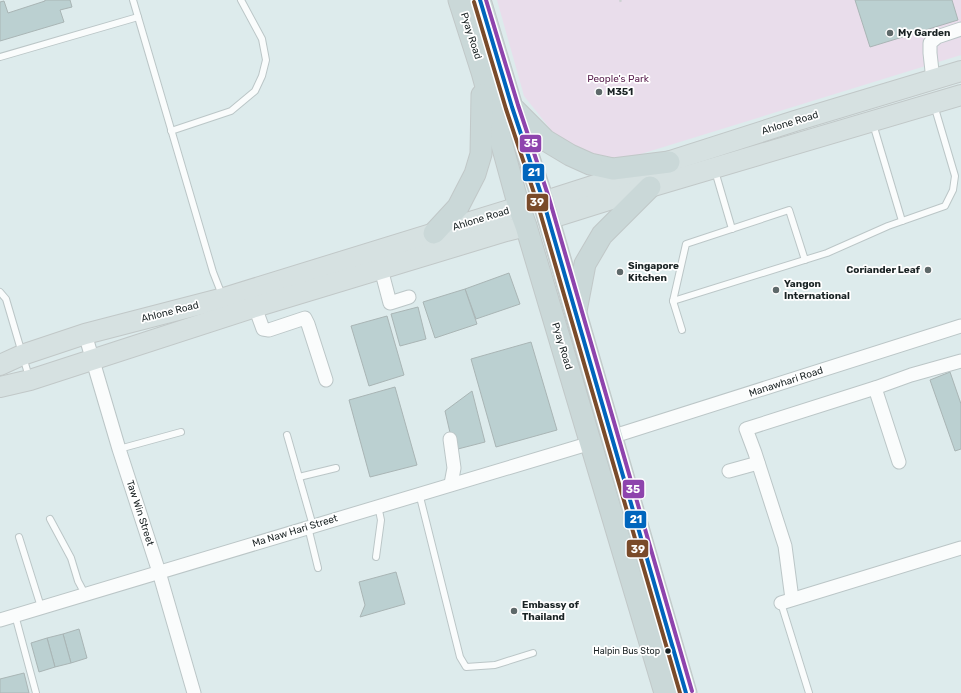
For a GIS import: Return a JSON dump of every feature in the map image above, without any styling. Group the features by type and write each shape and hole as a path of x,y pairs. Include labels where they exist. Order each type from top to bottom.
{"highway":[{"name":"Pyay Road","path":"459,0 482,72 523,216 665,693"},
{"name":"Pyay Road","path":"480,0 576,313 686,693"},
{"path":"434,233 458,207 475,174 481,154 482,72"},
{"path":"512,108 545,140 570,155 590,164 613,169 669,162"},
{"path":"576,313 585,264 602,235 650,187"},
{"name":"Ahlone Road","path":"523,216 545,210"}],"main road":[{"name":"Ahlone Road","path":"545,210 669,162 707,149 961,71"},
{"name":"Ahlone Road","path":"545,210 650,187 961,95"},
{"path":"707,149 714,168"},
{"name":"Ahlone Road","path":"0,387 30,380 92,360 226,307 434,233 523,216"},
{"name":"Ahlone Road","path":"0,365 22,355 85,334 226,307 256,307 506,231 523,216"}],"street":[{"path":"933,80 930,43 938,37 961,29"},
{"path":"381,269 390,303 409,297"},
{"path":"256,307 263,329 269,330 305,318 326,380"},
{"name":"Manawhari Road","path":"611,437 961,326"},
{"name":"Taw Win Street","path":"85,334 119,449 159,572 194,693"},
{"path":"961,361 911,375 746,429 785,546 787,601 961,548"},
{"path":"875,388 899,462"},
{"path":"450,439 454,468 451,484"},
{"name":"Ma Naw Hari Street","path":"0,620 419,493 591,443"},
{"path":"729,471 758,463"}],"lane":[{"path":"133,0 213,272 226,307"},
{"path":"171,131 231,111 255,91 262,76 266,60 262,39 241,0"},
{"path":"0,57 138,17"},
{"path":"673,301 827,253 902,221 945,206 953,190 955,176 934,104"},
{"path":"872,122 902,221"},
{"path":"714,168 732,229"},
{"path":"682,330 673,301 686,244 789,210 805,260"},
{"path":"0,292 6,300 30,380"},
{"path":"119,449 181,432"},
{"path":"287,435 311,526 318,568"},
{"path":"299,477 336,468"},
{"path":"419,493 460,657 466,667 495,665 533,653"},
{"path":"376,557 381,520 378,506"},
{"path":"50,519 71,558 78,581 84,594"},
{"path":"19,537 41,607"},
{"path":"787,601 810,693"},
{"path":"15,615 36,693"}],"green space":[{"name":"People's Park","path":"497,0 961,0 961,55 615,162 560,141 524,96"}],"building":[{"path":"45,0 70,0 72,7 60,10 64,22 0,41 0,2 4,1 8,13"},
{"name":"My Garden","path":"855,0 952,0 958,20 870,47"},
{"path":"509,273 520,304 476,319 465,289"},
{"path":"465,289 477,324 435,338 423,302"},
{"path":"418,307 426,339 400,346 391,314"},
{"path":"387,316 404,375 369,386 351,326"},
{"path":"531,342 557,430 496,447 471,359"},
{"path":"950,372 961,404 961,449 955,451 930,380"},
{"path":"395,387 417,465 370,477 349,400"},
{"path":"472,391 485,442 454,450 445,411"},
{"path":"396,572 405,604 360,617 365,605 359,582"},
{"path":"79,629 87,658 71,663 63,634"},
{"path":"63,634 71,663 55,667 47,638"},
{"path":"47,638 55,667 39,672 31,643"},
{"path":"24,673 29,693 0,693 0,679"}],"transit line":[{"name":"21","path":"480,0 512,107 543,200 686,693"},
{"name":"35","path":"486,0 518,105 549,198 692,691"},
{"name":"39","path":"474,2 506,109 537,202 680,693"}],"place":[{"name":"My Garden","path":"890,33"},
{"name":"M351","path":"599,92"},
{"name":"Coriander Leaf","path":"928,270"},
{"name":"Singapore Kitchen","path":"620,272"},
{"name":"Yangon International","path":"776,290"},
{"name":"Embassy of Thailand","path":"514,611"},
{"name":"Halpin Bus Stop","path":"668,651"}]}
